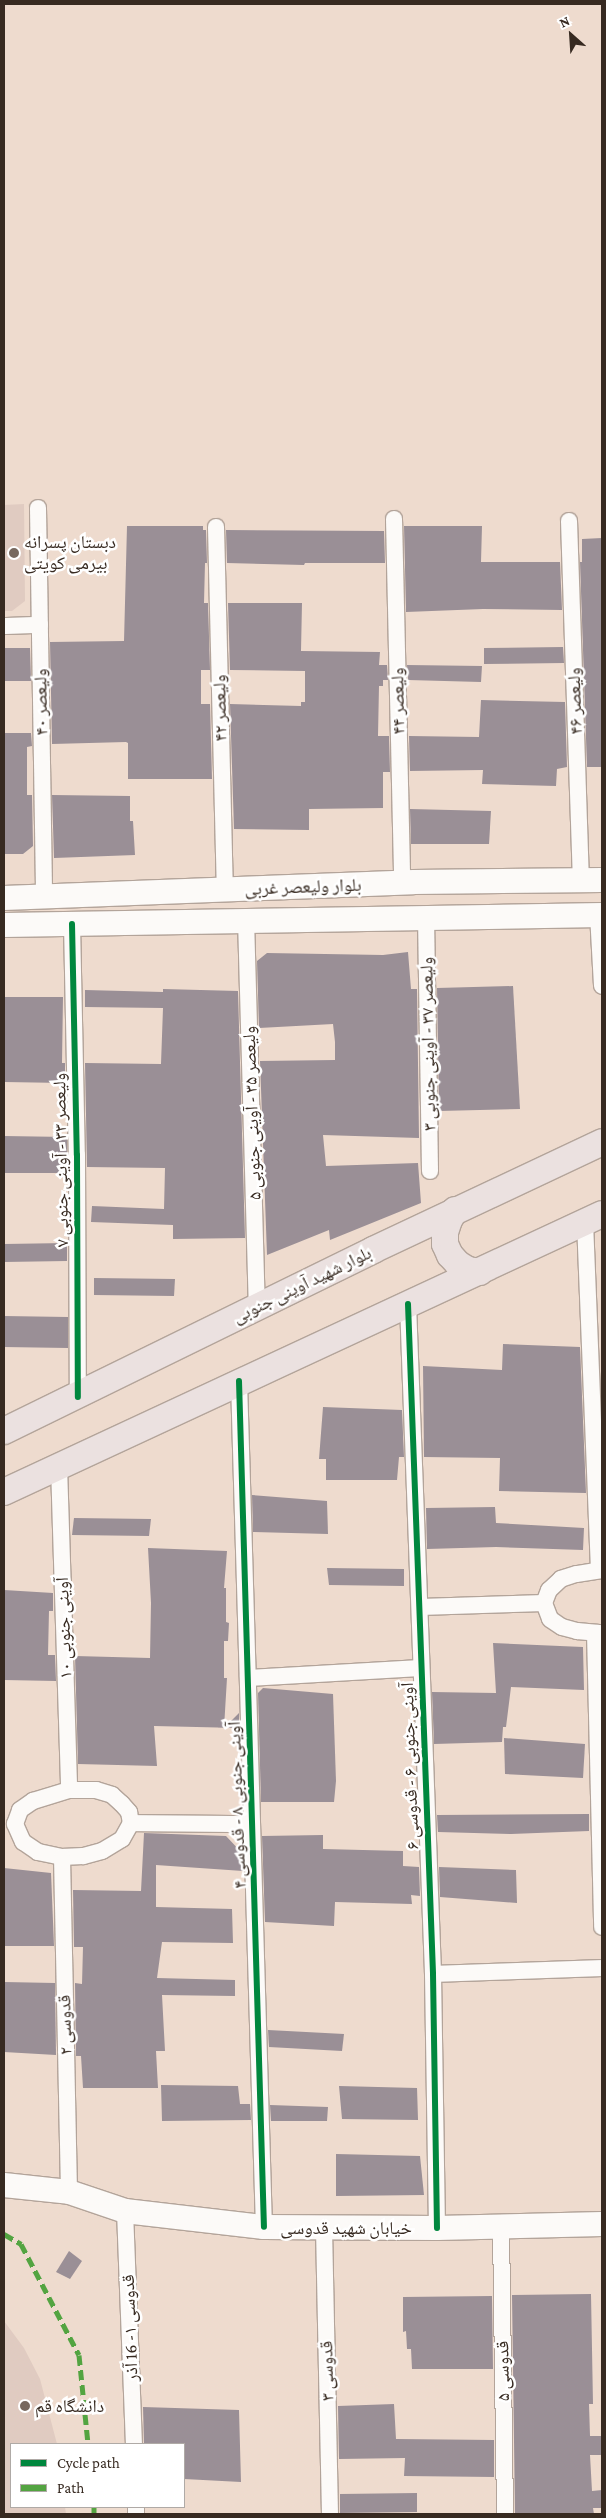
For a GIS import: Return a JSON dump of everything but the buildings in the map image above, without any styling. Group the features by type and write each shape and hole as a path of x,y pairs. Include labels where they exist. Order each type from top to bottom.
{"main road":[{"name":"بلوار ولیعصر غربی","path":"4,898 402,883 592,880"},
{"name":"بلوار ولیعصر غربی","path":"4,925 426,916 600,915"},
{"name":"بلوار شهید آوینی جنوبی","path":"4,1431 456,1210 602,1142"},
{"path":"456,1210 448,1220 445,1232 446,1244 450,1255 458,1264 468,1270 480,1272"},
{"path":"4,1492 239,1381 480,1272 594,1218"},
{"name":"خیابان شهید قدوسی","path":"4,2185 69,2192 125,2211 264,2227 437,2228 602,2224"}],"street":[{"name":"ولیعصر ۴۰","path":"38,508 44,897"},
{"name":"ولیعصر ۴۴","path":"394,519 402,883"},
{"name":"ولیعصر ۴۶","path":"569,521 592,880"},
{"name":"ولیعصر ۴۲","path":"216,527 225,890"},
{"path":"4,626 40,625"},
{"path":"600,915 602,986"},
{"name":"ولیعصر ۳۷ - آوینی جنوبی ۳","path":"426,916 430,1171"},
{"name":"ولیعصر ۳۵ - آوینی جنوبی ۵","path":"246,920 257,1307"},
{"name":"ولیعصر ۳۳ - آوینی جنوبی ۷","path":"72,924 77,1155 78,1396"},
{"path":"594,1218 601,1570 576,1574 561,1579 549,1590 544,1603 550,1619 562,1627 599,1633 602,1927"},
{"name":"آوینی جنوبی ۶ - قدوسی ۶","path":"408,1304 433,1974 437,2228"},
{"name":"آوینی جنوبی ۸ - قدوسی ۴","path":"239,1381 264,2227"},
{"name":"آوینی جنوبی ۱۰","path":"59,1466 69,1790"},
{"path":"420,1607 544,1603"},
{"path":"248,1678 422,1668"},
{"path":"69,1790 96,1790 112,1795 129,1812 131,1824 122,1839 102,1851 83,1856 62,1857 38,1852 23,1842 9,1824 20,1810 33,1801 69,1790"},
{"path":"131,1824 252,1824"},
{"name":"قدوسی ۲","path":"62,1857 69,2192"},
{"path":"433,1974 602,1968"},
{"name":"قدوسی ۱- 16 آذر","path":"125,2211 134,2443"},
{"name":"قدوسی ۵","path":"501,2227 505,2514"},
{"name":"قدوسی ۳","path":"324,2228 330,2514"}],"shaded area":[{"name":"دبستان پسرانه بیرمی کویتی","path":"24,504 25,601 12,611 4,611 4,505"},
{"name":"دانشگاه قم","path":"4,2321 24,2348 40,2379 57,2443 10,2443 10,2508 65,2508 66,2514 4,2514"}],"marked path":[{"path":"4,2234 21,2244 79,2355 88,2443"},
{"path":"94,2508 94,2514"}],"cycle path":[{"path":"72,924 77,1155 78,1397"},
{"path":"408,1304 433,1974 437,2228"},
{"path":"239,1381 264,2227"}],"place":[{"name":"دبستان پسرانه بیرمی کویتی","path":"14,553"},
{"name":"دانشگاه قم","path":"25,2406"}]}
